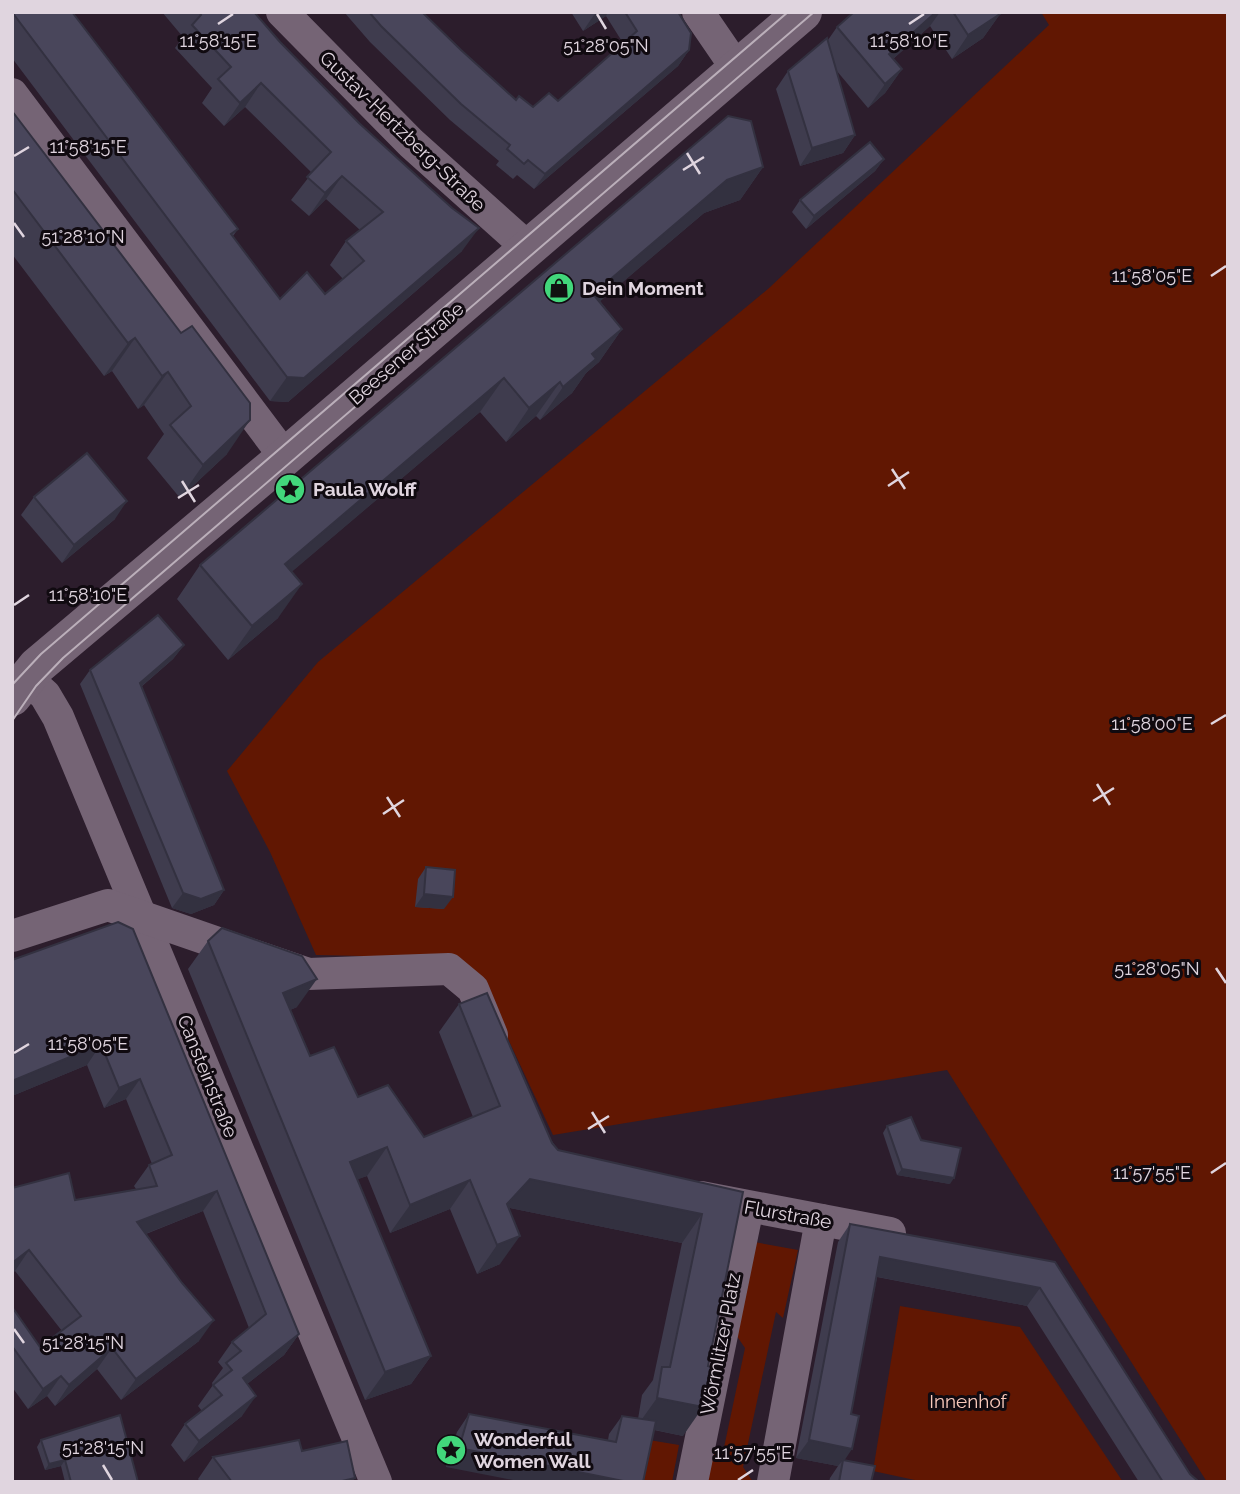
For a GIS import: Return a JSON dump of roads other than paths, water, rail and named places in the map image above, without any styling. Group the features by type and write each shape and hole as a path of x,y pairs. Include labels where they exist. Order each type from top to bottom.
{"street":[{"name":"Gustav-Hertzberg-Straße","path":"282,12 411,143 527,247"},
{"path":"698,12 737,69"},
{"name":"Beesener Straße","path":"19,688 37,666 803,12"},
{"path":"12,94 285,457"},
{"name":"Cansteinstraße","path":"19,688 45,695 54,708 376,1482"},
{"path":"12,936 108,905 308,974 449,969 473,989 505,1064"},
{"name":"Flurstraße","path":"668,1190 917,1238"},
{"name":"Wörmlitzer Platz","path":"692,1482 748,1207"},
{"path":"774,1482 821,1220"}],"tram line":[{"path":"12,685 41,654 788,12"},
{"path":"12,721 36,686 63,658 814,12"}],"place":[{"name":"Dein Moment","path":"559,288"},
{"name":"Paula Wolff","path":"290,489"},
{"name":"Wonderful Women Wall","path":"451,1450"}],"park label":[{"name":"Innenhof","path":"968,1401"}]}
